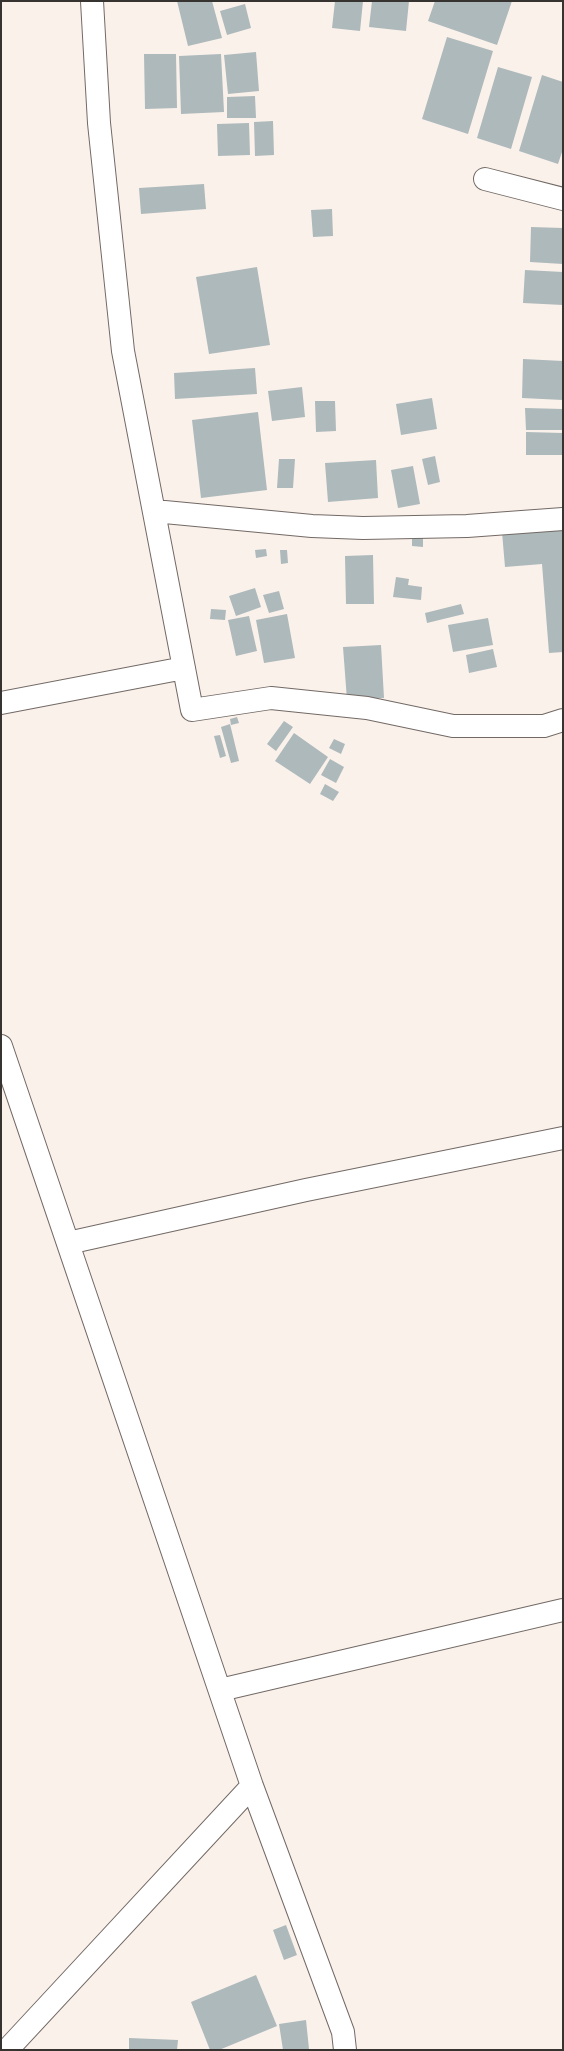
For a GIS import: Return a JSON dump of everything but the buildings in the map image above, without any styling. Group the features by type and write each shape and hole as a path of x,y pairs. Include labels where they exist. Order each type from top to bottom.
{"street":[{"path":"92,1 99,123 123,350 192,710 271,698 367,708 453,726 544,726 563,720"},
{"path":"485,179 563,199"},
{"path":"154,512 312,526 363,528 467,526 563,519"},
{"path":"1,703 184,668"},
{"path":"1,1046 252,1786 343,2032 345,2050"},
{"path":"68,1243 306,1190 563,1138"},
{"path":"220,1690 563,1610"},
{"path":"7,2050 252,1786"}]}
